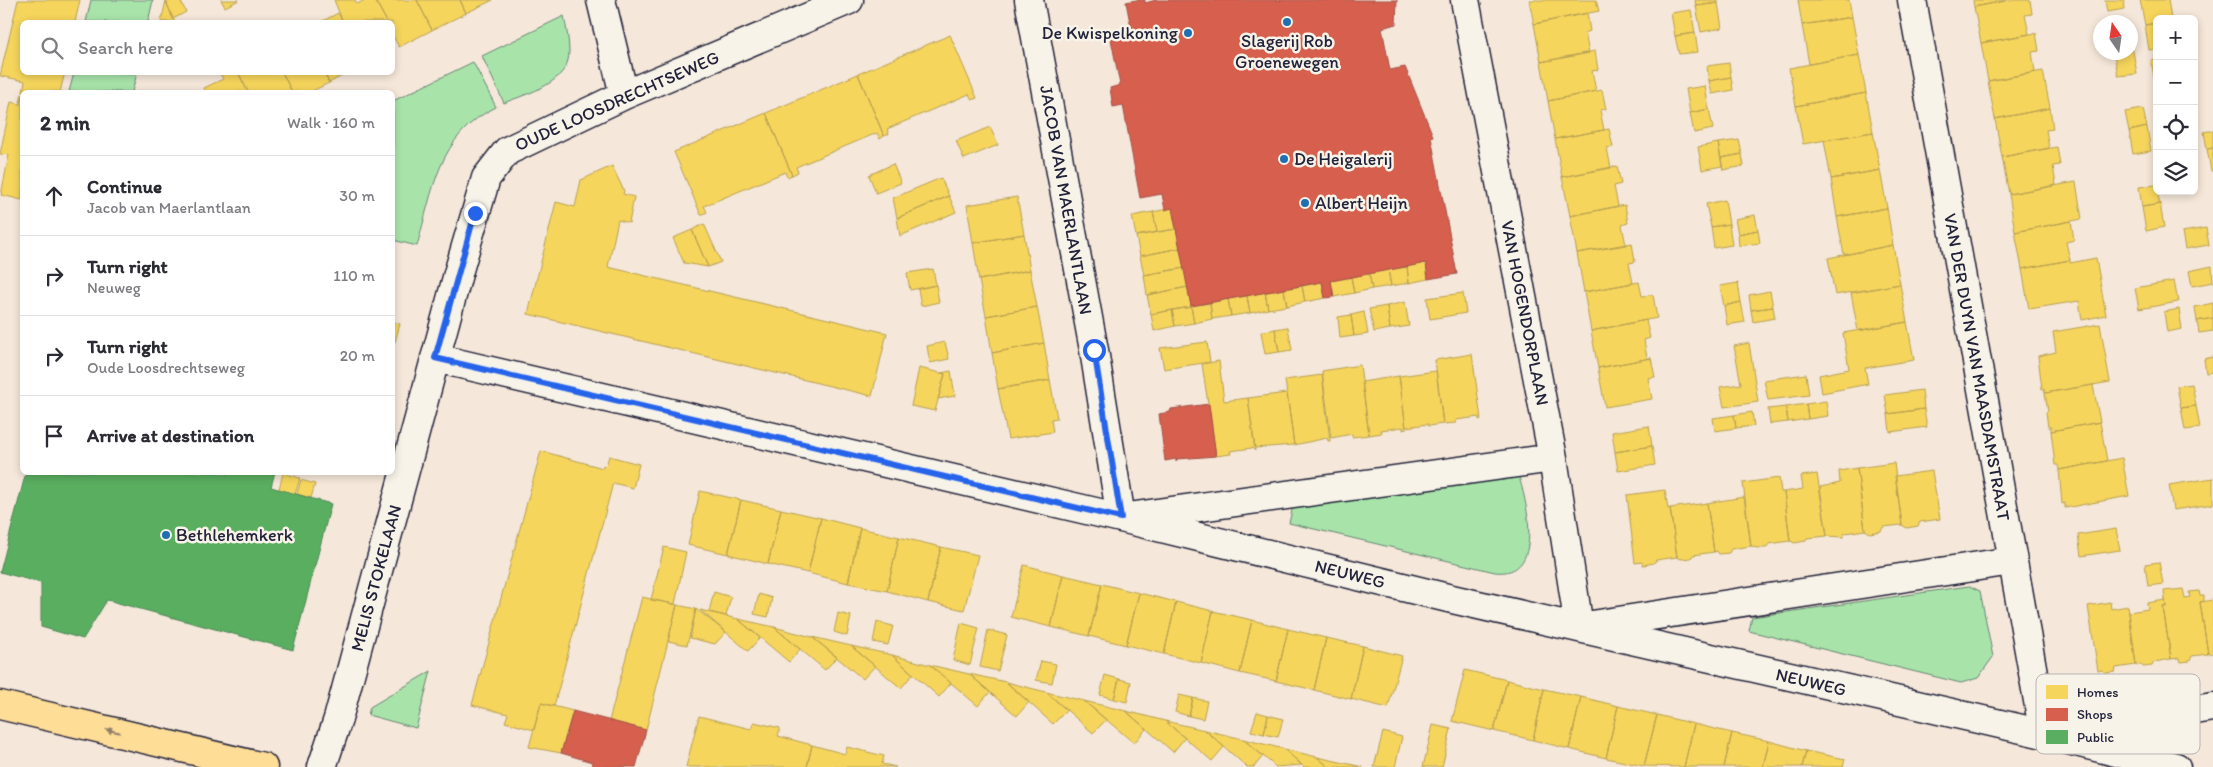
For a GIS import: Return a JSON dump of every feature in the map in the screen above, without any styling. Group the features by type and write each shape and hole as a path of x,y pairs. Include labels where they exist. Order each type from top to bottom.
{"main road":[{"path":"0,704 263,767"}],"street":[{"path":"601,0 624,95"},
{"name":"OUDE LOOSDRECHTSEWEG","path":"435,358 486,178 507,151 624,95 849,0"},
{"name":"JACOB VAN MAERLANTLAAN","path":"1029,0 1094,350 1121,518"},
{"name":"VAN HOGENDORPLAAN","path":"1465,0 1553,458 1579,627"},
{"name":"VAN DER DUYN VAN MAASDAMSTRAAT","path":"1912,0 2036,691"},
{"name":"NEUWEG","path":"435,358 1121,518 1452,599 2036,732"},
{"name":"MELIS STOKELAAN","path":"322,767 338,719 435,358"},
{"name":"NEUWEG","path":"1121,518 1553,458"},
{"name":"NEUWEG","path":"1579,627 2012,561"},
{"name":"NEUWEG","path":"2200,709 2213,707"},
{"name":"NEUWEG","path":"2124,754 2176,767"}],"green space":[{"path":"91,0 153,0 148,20 86,20"},
{"path":"564,16 569,51 563,71 555,79 535,91 504,103 482,56"},
{"path":"473,62 496,107 477,119 461,133 450,149 434,185 417,246 395,240 395,100"},
{"path":"73,75 136,75 133,90 70,90"},
{"path":"1512,475 1519,477 1526,504 1529,536 1527,551 1521,563 1511,571 1495,572 1289,523 1293,506"},
{"path":"1969,586 1980,591 1993,657 1978,678 1961,683 1749,631 1752,617"},
{"path":"431,671 416,728 368,715 370,707"}],"building: Homes":[{"path":"18,0 80,0 75,20 20,20 20,75 64,75 60,90 23,90 25,81 0,76"},
{"path":"180,0 186,12 173,19 166,1"},
{"path":"221,0 239,0 225,7"},
{"path":"334,0 355,0 357,4 365,0 375,0 386,20 342,20"},
{"path":"375,0 417,0 432,30 399,47 395,40 395,20 386,20"},
{"path":"417,0 460,0 466,13 432,30"},
{"path":"460,0 493,0 466,13"},
{"path":"1529,0 1596,0 1599,11 1534,24"},
{"path":"1695,0 1718,0 1718,3 1696,6"},
{"path":"1798,0 1849,0 1852,17 1802,25"},
{"path":"1973,0 2010,0 1974,7"},
{"path":"2010,0 2030,0 2032,14 2025,15 2029,34 1981,43 1974,7"},
{"path":"2105,0 2124,0 2125,9 2107,12"},
{"path":"2140,0 2168,0 2170,15 2153,15 2153,24 2145,25"},
{"path":"166,1 174,20 161,20"},
{"path":"1718,3 1722,28 1701,32 1696,6"},
{"path":"1691,10 1695,33 1675,36 1671,13"},
{"path":"338,13 342,20 325,20"},
{"path":"1587,13 1590,31 1585,33 1589,53 1541,62 1534,24"},
{"path":"1852,17 1859,55 1809,64 1802,25"},
{"path":"2153,24 2153,50 2149,50 2145,25"},
{"path":"1695,33 1698,52 1679,54 1675,36"},
{"path":"2036,33 2039,51 2032,52 2035,72 1988,81 1981,43"},
{"path":"950,35 977,98 972,100 969,94 887,129 889,134 884,136 858,74"},
{"path":"1595,51 1598,70 1592,71 1596,91 1548,101 1541,62"},
{"path":"1859,55 1866,93 1796,106 1789,68"},
{"path":"2115,60 2135,60 2137,74 2118,76"},
{"path":"1729,63 1731,77 1709,81 1707,66"},
{"path":"2043,71 2050,108 1995,119 1988,81"},
{"path":"858,74 884,136 880,139 877,133 796,167 798,172 792,175 766,113"},
{"path":"221,75 240,75 247,90 205,90 204,88 223,79"},
{"path":"240,75 284,75 291,90 247,90"},
{"path":"284,75 325,75 329,83 314,90 291,90"},
{"path":"325,75 344,75 329,83"},
{"path":"1731,77 1733,90 1712,94 1709,81"},
{"path":"1705,86 1709,109 1690,113 1686,89"},
{"path":"1602,90 1606,109 1600,110 1604,130 1555,139 1548,101"},
{"path":"1866,93 1873,132 1803,144 1796,106"},
{"path":"11,102 20,104 20,200 1,195 9,155 0,154"},
{"path":"2050,108 2053,129 2046,130 2049,148 2002,157 1995,119"},
{"path":"1709,109 1713,129 1694,133 1690,113"},
{"path":"2143,109 2147,127 2129,131 2125,112"},
{"path":"766,113 792,175 787,177 785,172 704,206 707,212 701,215 674,152"},
{"path":"990,127 998,145 964,159 956,141"},
{"path":"2147,127 2151,151 2133,154 2129,131"},
{"path":"1609,129 1613,147 1607,148 1611,168 1562,177 1555,139"},
{"path":"2213,130 2213,148 2207,149 2204,132"},
{"path":"1873,132 1880,170 1831,179 1824,140"},
{"path":"1739,140 1742,154 1721,158 1718,143"},
{"path":"1718,143 1722,166 1702,170 1698,147"},
{"path":"2057,147 2060,165 2053,166 2056,185 2009,194 2002,157"},
{"path":"2213,148 2213,171 2211,171 2207,149"},
{"path":"1742,154 1744,166 1723,170 1721,158"},
{"path":"893,164 901,183 876,193 869,175"},
{"path":"612,166 624,191 623,194 634,197 629,223 618,220 608,267 887,333 872,396 528,314 556,202 575,207 581,180"},
{"path":"1617,166 1621,184 1614,186 1618,206 1570,216 1562,177"},
{"path":"1880,170 1887,208 1837,217 1831,179"},
{"path":"941,178 949,196 897,218 893,198"},
{"path":"2076,182 2082,219 2015,232 2009,194"},
{"path":"2153,185 2153,195 2158,195 2160,204 2142,207 2139,187"},
{"path":"949,196 956,212 900,236 897,218"},
{"path":"1017,197 1024,234 973,243 967,205"},
{"path":"1725,200 1729,224 1711,227 1706,204"},
{"path":"2160,204 2164,227 2146,231 2142,207"},
{"path":"1625,205 1628,223 1622,225 1626,245 1577,253 1570,216"},
{"path":"1172,208 1176,229 1157,232 1153,212"},
{"path":"1887,208 1893,245 1844,255 1837,217"},
{"path":"1153,212 1157,232 1136,236 1132,216"},
{"path":"1755,215 1758,230 1738,234 1735,219"},
{"path":"2071,221 2074,240 2066,242 2070,260 2022,269 2015,232"},
{"path":"704,224 721,262 708,267 692,230"},
{"path":"1729,224 1732,245 1714,248 1711,227"},
{"path":"2206,228 2209,245 2185,249 2182,232"},
{"path":"1176,229 1180,248 1140,256 1136,236"},
{"path":"692,230 708,267 684,263 673,238"},
{"path":"1758,230 1760,243 1739,246 1738,234"},
{"path":"1024,234 1030,270 979,280 973,243"},
{"path":"1632,243 1635,262 1629,263 1633,283 1584,292 1577,253"},
{"path":"1893,245 1900,284 1835,295 1828,258"},
{"path":"1180,248 1184,268 1144,275 1140,256"},
{"path":"2096,258 2106,315 2082,320 2079,301 2029,309 2022,269 2070,260 2070,263"},
{"path":"1426,263 1428,279 1409,283 1407,267"},
{"path":"2212,266 2213,282 2192,286 2189,271"},
{"path":"1407,267 1409,283 1391,286 1388,270"},
{"path":"1184,268 1188,287 1147,295 1144,275"},
{"path":"933,269 936,285 910,290 907,273"},
{"path":"1030,270 1037,307 986,316 979,280"},
{"path":"1388,270 1391,286 1372,289 1369,273"},
{"path":"1369,273 1372,289 1354,293 1351,277"},
{"path":"1351,277 1354,293 1334,297 1331,281"},
{"path":"2174,281 2178,302 2139,309 2135,288"},
{"path":"1322,282 1325,298 1305,302 1302,286"},
{"path":"1639,282 1642,296 1653,295 1657,318 1591,331 1584,292"},
{"path":"1738,283 1741,302 1724,306 1720,286"},
{"path":"1900,284 1907,322 1858,331 1851,293"},
{"path":"936,285 939,302 921,306 918,289"},
{"path":"1302,286 1305,302 1287,306 1284,289"},
{"path":"1188,287 1191,307 1151,314 1147,295"},
{"path":"1284,289 1287,306 1268,309 1265,292"},
{"path":"1770,291 1773,307 1751,310 1749,295"},
{"path":"1265,292 1268,309 1250,313 1247,296"},
{"path":"1463,293 1466,313 1430,319 1427,298"},
{"path":"1247,296 1250,313 1231,316 1228,299"},
{"path":"1228,299 1231,316 1212,319 1210,303"},
{"path":"1405,302 1409,326 1390,329 1387,306"},
{"path":"1741,302 1745,322 1727,325 1724,306"},
{"path":"1210,303 1212,319 1194,323 1191,306"},
{"path":"2213,303 2213,318 2197,321 2195,307"},
{"path":"1387,306 1390,329 1374,332 1369,309"},
{"path":"1037,307 1044,343 992,353 986,316"},
{"path":"1191,307 1194,323 1175,326 1172,310"},
{"path":"1773,307 1775,318 1753,322 1751,310"},
{"path":"2179,309 2182,329 2167,332 2164,312"},
{"path":"1172,310 1175,326 1154,331 1151,314"},
{"path":"1364,312 1368,334 1354,336 1351,315"},
{"path":"1351,315 1354,336 1340,338 1338,317"},
{"path":"2213,318 2213,331 2199,333 2197,321"},
{"path":"1646,320 1650,338 1644,340 1647,358 1651,358 1598,368 1591,331"},
{"path":"1907,322 1914,360 1865,368 1868,384 1822,393 1819,375 1849,369 1843,333"},
{"path":"395,323 400,324 395,342"},
{"path":"2100,324 2110,382 2045,393 2044,389 2042,389 2038,356 2056,352 2053,332"},
{"path":"1288,327 1292,350 1279,352 1275,329"},
{"path":"1275,329 1279,352 1265,354 1261,332"},
{"path":"945,342 949,359 930,363 927,346"},
{"path":"1207,342 1210,362 1164,369 1160,348"},
{"path":"1044,343 1050,380 998,389 992,353"},
{"path":"1749,343 1758,402 1724,407 1720,387 1741,384 1734,346"},
{"path":"1472,354 1481,419 1479,420 1479,417 1456,420 1456,423 1443,424 1435,360"},
{"path":"2213,357 2213,372 2206,373 2204,359"},
{"path":"1651,358 1655,377 1648,378 1652,399 1605,407 1598,368"},
{"path":"1219,361 1224,401 1248,398 1255,451 1252,448 1230,451 1231,454 1216,456 1202,364"},
{"path":"1360,365 1369,435 1352,437 1352,434 1331,438 1322,371"},
{"path":"919,368 945,374 935,411 911,406"},
{"path":"951,371 955,396 938,399 945,374 941,373"},
{"path":"1436,371 1443,424 1406,427 1399,376"},
{"path":"1806,374 1809,395 1768,400 1764,380"},
{"path":"1322,375 1330,441 1327,438 1294,445 1285,380"},
{"path":"1399,376 1406,429 1403,430 1403,427 1381,430 1382,433 1369,435 1362,382"},
{"path":"1050,380 1057,418 1051,419 1053,432 1008,439 998,389"},
{"path":"2192,384 2196,406 2181,408 2177,386"},
{"path":"2093,385 2100,422 2051,431 2051,427 2048,427 2045,393"},
{"path":"1922,390 1924,409 1888,414 1885,395"},
{"path":"1287,393 1294,445 1255,448 1248,398"},
{"path":"1826,401 1828,416 1808,419 1806,404"},
{"path":"1806,404 1808,419 1788,422 1786,407"},
{"path":"2196,406 2200,428 2185,430 2181,408"},
{"path":"1786,407 1788,422 1770,424 1768,409"},
{"path":"1924,409 1927,427 1890,432 1888,414"},
{"path":"1752,412 1754,426 1736,428 1734,415"},
{"path":"1734,415 1736,428 1715,431 1713,418"},
{"path":"2100,422 2107,461 2059,470 2058,465 2055,465 2051,431"},
{"path":"1649,426 1652,446 1615,452 1612,432"},
{"path":"1652,446 1655,465 1618,471 1615,452"},
{"path":"541,451 603,468 603,465 606,466 609,456 639,464 633,488 613,483 554,706 541,703 534,730 505,722 508,714 472,705"},
{"path":"2122,458 2129,496 2065,508 2065,503 2062,504 2059,470"},
{"path":"1894,463 1902,525 1883,527 1881,531 1870,533 1865,530 1857,468"},
{"path":"1857,468 1865,530 1845,533 1843,537 1827,536 1820,487 1840,483 1839,471"},
{"path":"1932,471 1940,519 1920,522 1918,526 1907,528 1902,525 1895,476"},
{"path":"1817,474 1827,536 1807,538 1805,541 1795,543 1790,541 1784,492 1803,489 1801,476"},
{"path":"282,475 300,478 295,494 279,489"},
{"path":"1779,478 1781,492 1784,492 1790,541 1769,544 1766,548 1751,546 1743,483"},
{"path":"2213,478 2213,504 2173,510 2169,485"},
{"path":"301,480 315,484 311,498 297,494"},
{"path":"1665,490 1668,509 1670,508 1677,557 1656,560 1654,563 1643,565 1642,562 1635,563 1627,495"},
{"path":"700,491 741,500 728,554 688,545"},
{"path":"1744,497 1751,546 1731,549 1729,553 1719,554 1717,551 1714,552 1707,503"},
{"path":"741,500 781,509 768,564 728,554"},
{"path":"1707,503 1714,552 1693,555 1691,558 1681,559 1677,557 1670,508"},
{"path":"781,509 821,518 808,573 768,564"},
{"path":"821,518 860,528 848,583 808,573"},
{"path":"860,528 899,537 887,591 848,583"},
{"path":"2116,529 2120,550 2081,556 2078,535"},
{"path":"899,537 941,547 928,602 887,591"},
{"path":"664,547 686,552 675,604 651,600"},
{"path":"941,547 978,555 964,610 928,602"},
{"path":"2159,562 2163,584 2148,586 2145,564"},
{"path":"1024,565 1063,575 1051,627 1011,617"},
{"path":"1063,575 1102,584 1089,636 1051,627"},
{"path":"1102,584 1139,593 1126,645 1089,636"},
{"path":"2183,589 2185,598 2190,597 2189,592 2199,591 2200,595 2204,595 2204,601 2200,602 2208,654 2192,656 2190,661 2181,662 2179,658 2171,659 2163,607 2166,607 2164,591"},
{"path":"714,592 731,597 726,616 709,612"},
{"path":"1139,593 1176,602 1164,654 1126,645"},
{"path":"759,594 772,598 768,617 754,614"},
{"path":"642,597 677,605 646,730 609,721"},
{"path":"2165,600 2166,607 2163,607 2171,659 2154,662 2152,666 2143,667 2141,664 2136,665 2129,612 2148,609 2147,603"},
{"path":"2213,600 2213,653 2208,654 2200,602"},
{"path":"1176,602 1213,611 1201,663 1164,654"},
{"path":"2110,602 2111,609 2128,606 2136,665 2116,668 2115,672 2105,673 2103,670 2098,671 2088,606"},
{"path":"677,605 696,609 687,645 668,641"},
{"path":"696,609 726,632 715,644 690,638"},
{"path":"700,610 738,619 760,638 748,651"},
{"path":"1213,611 1252,620 1240,673 1201,663"},
{"path":"838,613 851,616 847,636 834,632"},
{"path":"738,619 774,627 800,649 789,662"},
{"path":"1252,620 1288,629 1276,681 1240,673"},
{"path":"877,622 893,626 888,645 873,642"},
{"path":"961,623 979,628 970,665 953,660"},
{"path":"774,627 812,637 837,657 825,670"},
{"path":"1288,629 1326,638 1314,690 1276,681"},
{"path":"988,630 1007,635 998,671 980,667"},
{"path":"812,637 851,646 875,666 863,679"},
{"path":"1326,638 1363,646 1351,699 1314,690"},
{"path":"851,646 892,655 913,674 901,688"},
{"path":"1363,646 1402,656 1388,708 1351,699"},
{"path":"892,655 930,665 951,683 939,697"},
{"path":"1041,661 1056,664 1052,683 1036,680"},
{"path":"930,665 969,674 990,692 978,706"},
{"path":"1465,670 1507,680 1494,731 1452,721"},
{"path":"969,674 1006,682 1029,702 1017,716"},
{"path":"1105,675 1119,679 1114,699 1100,695"},
{"path":"1119,679 1131,682 1127,702 1114,699"},
{"path":"1507,680 1544,689 1533,740 1494,731"},
{"path":"1006,682 1046,692 1067,710 1053,724"},
{"path":"1544,689 1581,697 1569,749 1533,740"},
{"path":"1046,692 1084,701 1106,720 1093,733"},
{"path":"1179,695 1193,698 1189,716 1175,712"},
{"path":"1581,697 1618,706 1606,758 1569,749"},
{"path":"1193,698 1207,701 1203,719 1189,716"},
{"path":"1084,701 1126,711 1146,729 1134,743"},
{"path":"541,703 573,711 561,753 529,747"},
{"path":"1618,706 1657,715 1644,766 1606,758"},
{"path":"1126,711 1165,721 1185,738 1173,752"},
{"path":"1257,712 1268,715 1264,734 1251,731"},
{"path":"1268,715 1283,719 1278,737 1264,734"},
{"path":"1657,715 1694,724 1684,767 1644,766"},
{"path":"699,716 751,729 754,722 780,728 778,736 812,745 807,767 686,767"},
{"path":"1165,721 1205,730 1224,747 1212,761"},
{"path":"1694,724 1732,733 1724,767 1684,767"},
{"path":"1433,725 1451,729 1442,767 1423,767"},
{"path":"1205,730 1243,739 1263,756 1254,767 1247,767"},
{"path":"1383,732 1402,737 1395,767 1374,767"},
{"path":"1732,733 1769,741 1763,767 1724,767"},
{"path":"1243,739 1284,749 1302,765 1276,767"},
{"path":"1769,741 1806,751 1802,767 1763,767"},
{"path":"812,745 845,754 847,747 884,756 882,764 896,767 807,767"},
{"path":"1284,749 1317,757 1329,767 1304,767"},
{"path":"1806,751 1845,759 1843,767 1802,767"},
{"path":"1317,757 1363,767 1329,767"}],"building: Shops":[{"name":"De Heigalerij","path":"1145,0 1145,3 1156,0 1397,0 1396,24 1382,28 1390,70 1405,67 1433,136 1431,137 1457,274 1428,279 1426,263 1331,281 1334,297 1325,298 1322,282 1191,306 1172,208 1165,210 1162,194 1140,198 1123,105 1113,107 1110,88 1120,85 1111,39 1131,28 1126,2"},
{"path":"1209,404 1216,456 1177,459 1176,462 1176,459 1165,461 1159,414 1170,412 1171,409"},
{"path":"573,711 646,730 636,767 591,767 592,762 561,753"}],"building: Public":[{"name":"Bethlehemkerk","path":"25,475 274,475 271,487 331,504 293,650 107,600 83,639 41,627 41,583 0,572"}],"place":[{"name":"Slagerij Rob Groenewegen","path":"1287,22"},
{"name":"De Kwispelkoning","path":"1188,33"},
{"name":"De Heigalerij","path":"1284,159"},
{"name":"Albert Heijn","path":"1305,203"},
{"name":"Bethlehemkerk","path":"166,535"}],"route":[{"path":"475,213 435,358 1121,518 1094,350"}]}
